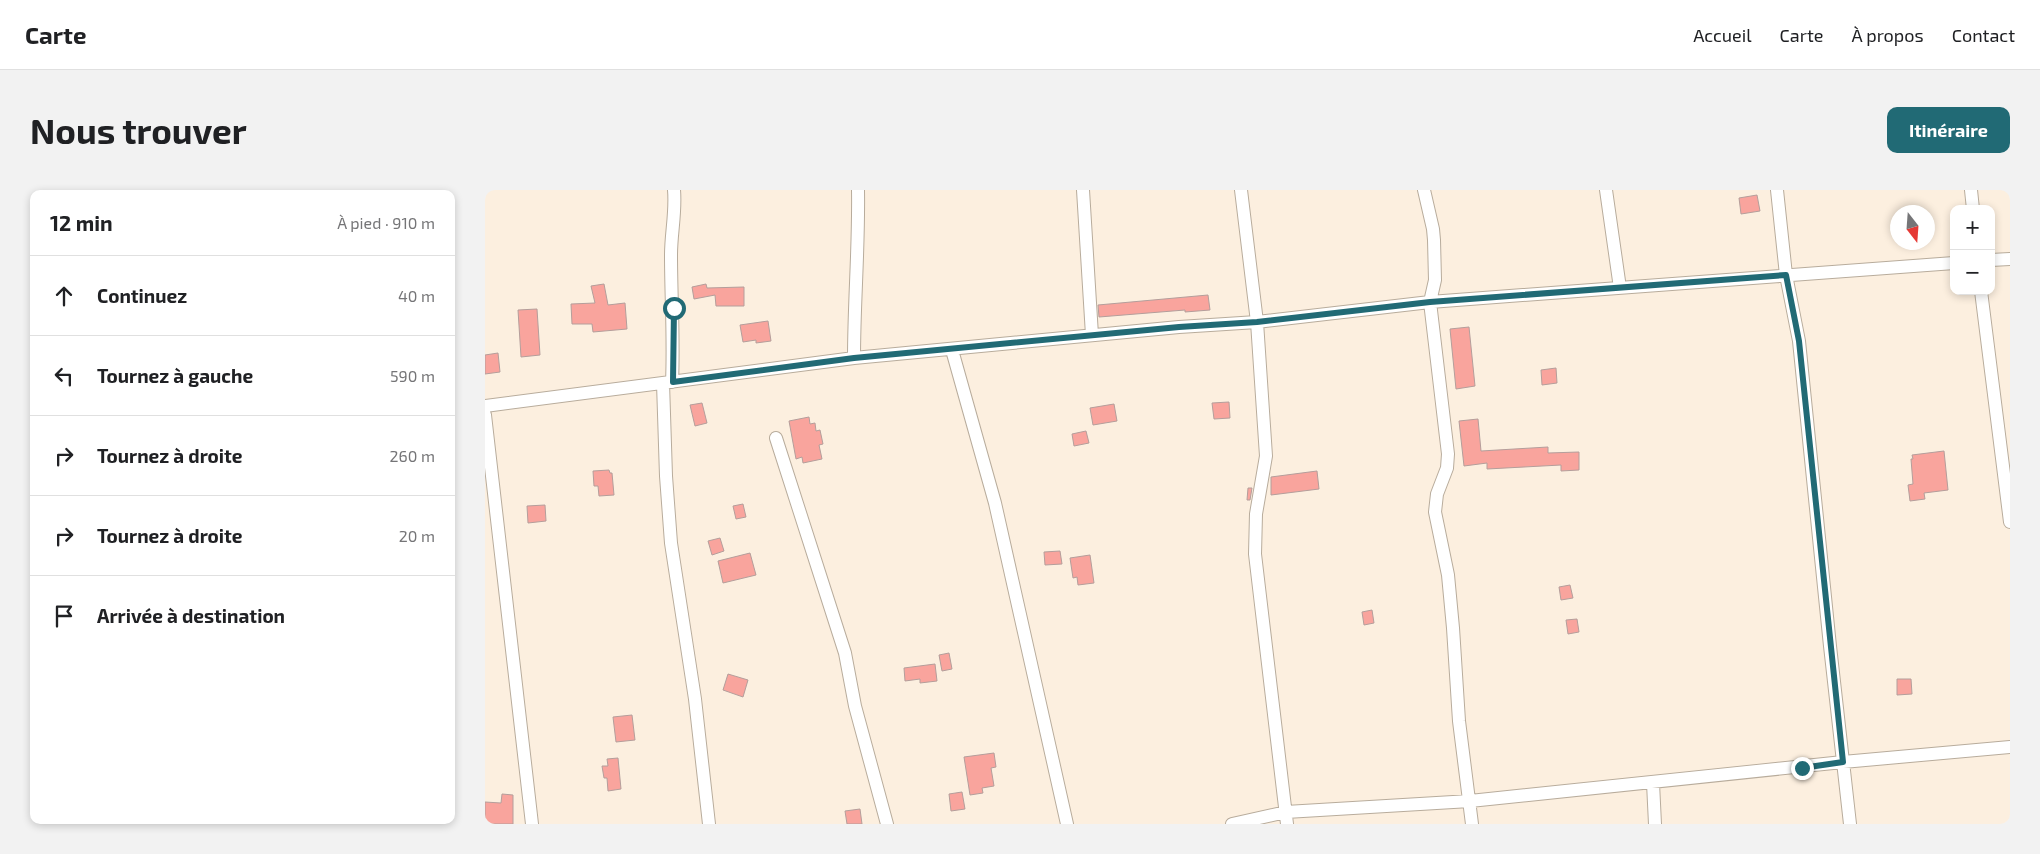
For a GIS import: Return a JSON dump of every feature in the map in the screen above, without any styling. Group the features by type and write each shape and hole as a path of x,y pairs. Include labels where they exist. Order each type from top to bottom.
{"street":[{"path":"674,190 675,203 671,254 674,324 668,382 666,476 671,543 695,699 709,824"},
{"path":"854,358 854,308 859,228 858,190"},
{"path":"1083,190 1092,335"},
{"path":"1241,190 1257,322 1266,456 1256,514 1255,554 1287,818"},
{"path":"1424,190 1434,235 1435,280 1430,302 1448,454 1447,468 1437,494 1435,512 1448,575 1459,721 1472,824"},
{"path":"1606,190 1620,288"},
{"path":"1777,190 1786,275 1799,341 1850,824"},
{"path":"1971,190 1973,205"},
{"path":"1995,260 2010,260"},
{"path":"485,406 854,358 953,350 1092,335 1257,322 1430,302 1950,263"},
{"path":"1982,295 2010,522"},
{"path":"953,350 995,503 1067,824"},
{"path":"485,415 532,824"},
{"path":"776,438 845,653 855,706 887,824"},
{"path":"1232,824 1653,783 1843,762 2010,747"},
{"path":"1653,783 1655,824"}],"building":[{"path":"1757,195 1760,211 1741,214 1739,198"},
{"path":"604,284 608,305 625,303 627,329 593,332 592,324 572,324 571,304 595,303 591,286"},
{"path":"706,284 707,288 744,287 744,306 716,306 715,295 694,299 692,287"},
{"path":"1208,295 1210,310 1185,312 1185,310 1099,317 1098,305"},
{"path":"537,309 540,355 521,357 518,310"},
{"path":"768,321 771,341 756,343 756,340 743,342 740,325"},
{"path":"1469,327 1475,386 1456,389 1450,329"},
{"path":"498,353 500,372 485,374 485,355"},
{"path":"1556,368 1557,383 1542,385 1541,370"},
{"path":"1229,402 1230,418 1214,419 1212,403"},
{"path":"702,403 707,423 695,426 690,405"},
{"path":"1114,404 1117,421 1093,425 1090,408"},
{"path":"809,417 810,424 815,423 816,431 820,430 823,444 819,445 822,459 803,463 802,457 796,459 789,421"},
{"path":"1478,419 1481,451 1548,447 1548,453 1579,452 1579,470 1561,471 1561,465 1487,469 1487,463 1464,466 1459,421"},
{"path":"1086,431 1089,443 1074,446 1072,434"},
{"path":"1944,451 1948,490 1924,493 1925,499 1910,501 1908,485 1913,484 1912,455"},
{"path":"609,470 612,473 614,495 599,496 598,486 594,486 593,471"},
{"path":"1317,471 1319,489 1271,495 1271,477"},
{"path":"1248,488 1252,488 1250,500 1247,500"},
{"path":"743,504 746,517 736,519 733,506"},
{"path":"545,505 546,521 528,523 527,506"},
{"path":"720,538 724,551 712,555 708,541"},
{"path":"1060,551 1062,564 1045,565 1044,552"},
{"path":"750,553 756,575 723,583 718,561"},
{"path":"1090,555 1094,583 1078,585 1077,577 1073,578 1070,558"},
{"path":"1570,585 1573,598 1561,600 1559,587"},
{"path":"1372,610 1374,623 1364,625 1362,612"},
{"path":"1577,619 1579,632 1568,634 1566,620"},
{"path":"949,653 952,669 942,671 939,655"},
{"path":"935,664 937,681 920,683 920,679 905,681 904,668"},
{"path":"728,674 748,680 743,697 723,690"},
{"path":"1897,679 1911,679 1912,694 1897,695"},
{"path":"632,715 635,740 616,742 613,717"},
{"path":"994,753 996,767 991,768 994,786 982,788 983,793 970,795 964,757"},
{"path":"618,758 621,789 608,791 607,778 604,778 602,766 608,766 607,759"},
{"path":"962,792 965,809 951,811 949,794"},
{"path":"502,794 513,795 513,824 485,824 485,802 501,803"},
{"path":"860,809 862,824 847,824 845,811"}],"route":[{"path":"674,308 673,382 806,366 854,358 1179,327 1257,322 1430,302 1786,275 1799,341 1829,646 1843,762 1802,768"}]}
